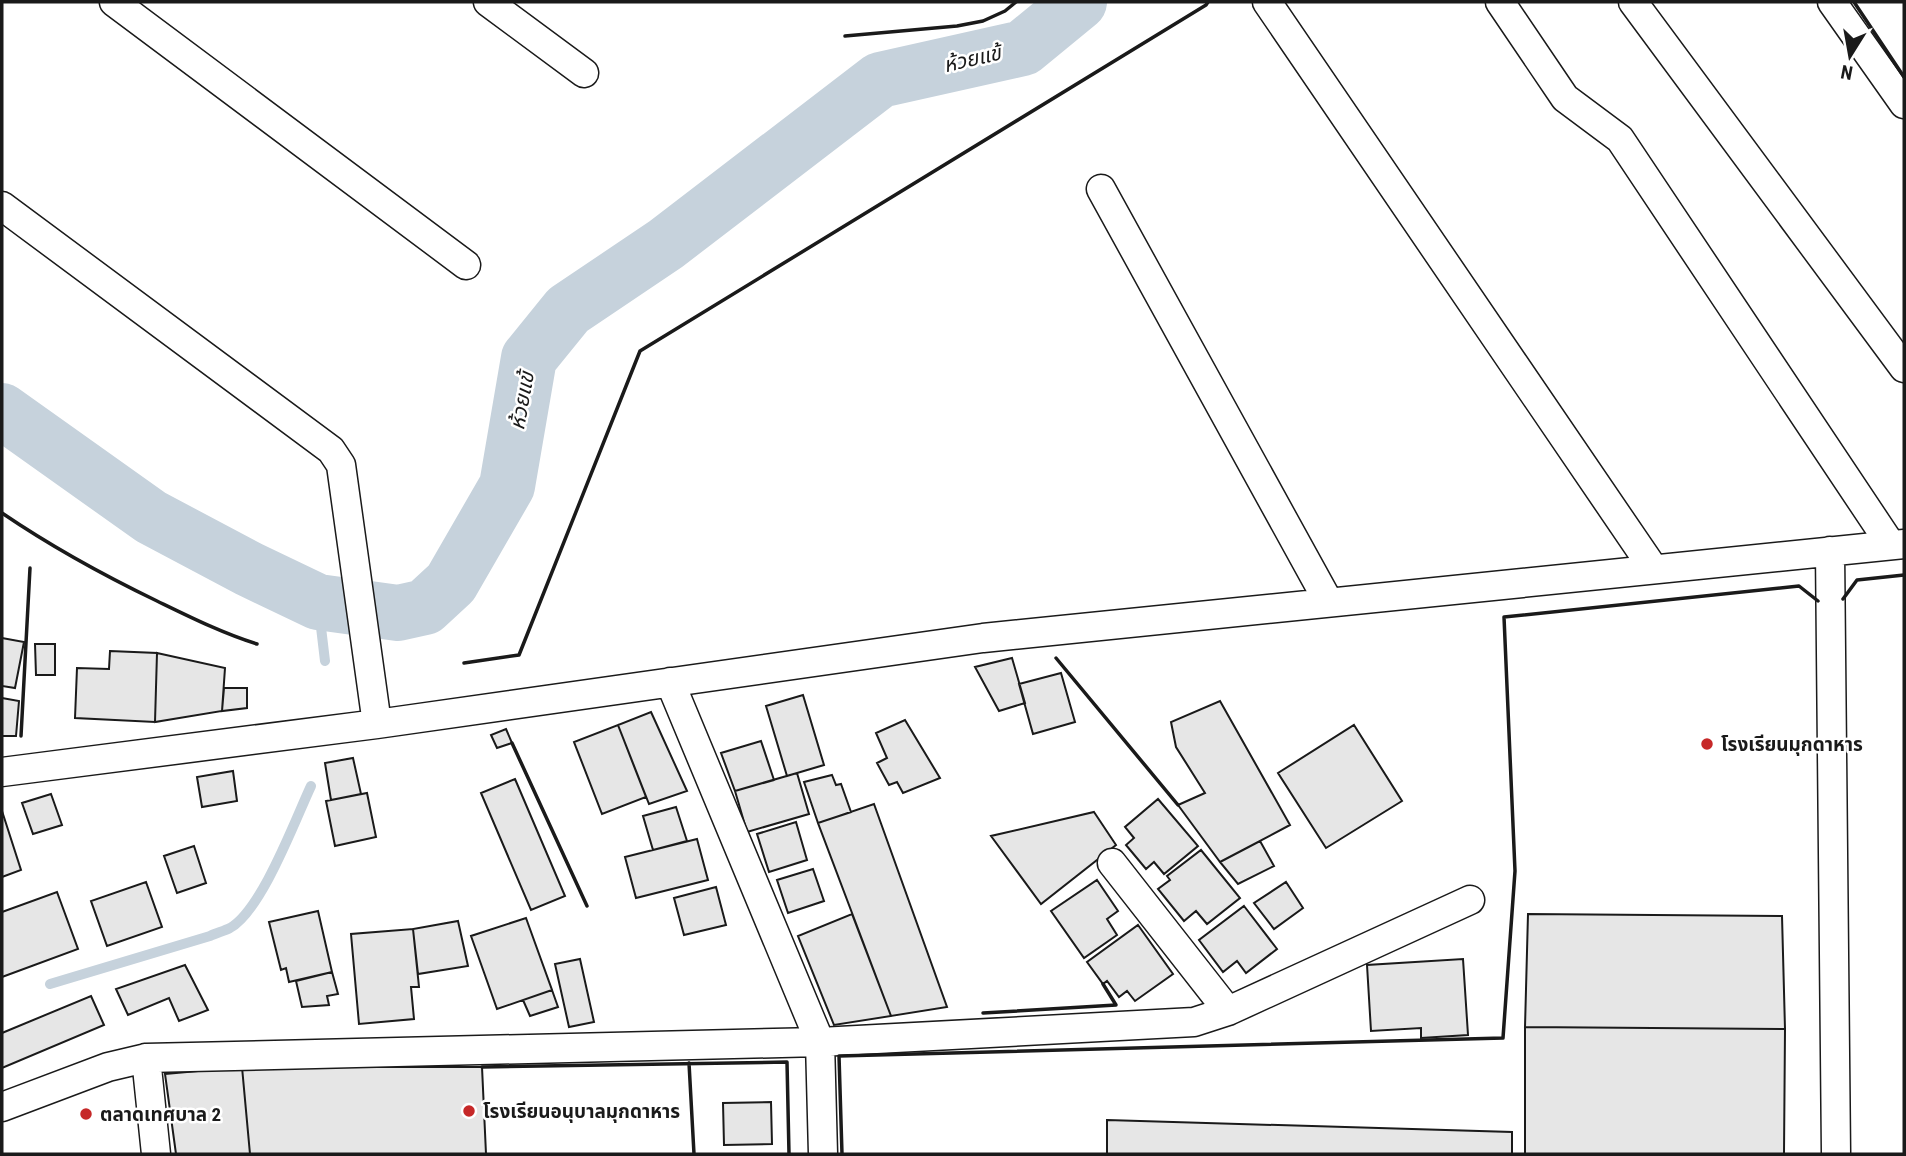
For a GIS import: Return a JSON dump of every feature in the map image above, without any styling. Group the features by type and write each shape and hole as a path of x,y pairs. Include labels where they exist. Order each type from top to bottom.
{"street":[{"path":"114,2 466,265"},
{"path":"488,2 584,74"},
{"path":"1267,2 1653,568"},
{"path":"2,772 377,724 983,638 1898,544 1620,139 1565,98 1500,2"},
{"path":"1633,2 1904,369"},
{"path":"1832,2 1904,104"},
{"path":"1101,188 1328,601"},
{"path":"2,206 331,450 341,465 377,724"},
{"path":"1830,551 1836,1154"},
{"path":"670,682 820,1042 823,1154"},
{"path":"1112,863 1228,1011"},
{"path":"2,1107 108,1067 146,1058 820,1042 1194,1021 1228,1011 1470,900"},
{"path":"146,1058 156,1154"}],"building":[{"path":"2,638 24,642 15,688 2,686"},
{"path":"35,644 55,644 55,675 36,675"},
{"path":"110,651 157,653 155,722 75,718 77,668 109,669"},
{"path":"157,653 225,668 222,711 155,722"},
{"path":"1012,658 1025,703 999,711 975,667"},
{"path":"1061,673 1075,722 1033,734 1019,684"},
{"path":"224,688 247,688 247,708 222,711"},
{"path":"803,695 824,765 787,776 766,706"},
{"path":"2,698 19,701 16,736 2,736"},
{"path":"1220,701 1290,825 1220,862 1178,805 1205,793 1176,747 1171,722"},
{"path":"651,712 687,791 649,804 618,725"},
{"path":"905,720 940,778 903,793 897,782 889,785 877,763 887,758 876,733"},
{"path":"618,725 646,797 602,814 574,742"},
{"path":"1354,725 1402,801 1326,848 1278,773"},
{"path":"506,729 512,743 497,748 491,735"},
{"path":"761,741 774,780 735,791 721,753"},
{"path":"353,758 361,794 331,800 325,763"},
{"path":"233,771 237,801 202,807 197,777"},
{"path":"797,773 809,814 747,832 735,791"},
{"path":"832,775 836,785 841,784 851,812 818,823 804,782"},
{"path":"515,779 565,896 531,910 481,793"},
{"path":"367,793 376,837 335,846 326,801"},
{"path":"51,794 62,825 33,834 22,803"},
{"path":"1158,799 1198,846 1164,874 1154,862 1146,869 1126,845 1134,838 1125,827"},
{"path":"874,804 947,1007 891,1016 818,823"},
{"path":"676,807 687,841 653,850 643,816"},
{"path":"2,811 21,870 2,877"},
{"path":"1094,812 1116,845 1041,904 991,836"},
{"path":"796,822 807,860 769,872 757,834"},
{"path":"697,839 708,880 636,898 625,857"},
{"path":"1260,841 1274,866 1238,884 1220,862"},
{"path":"194,846 206,883 177,893 164,856"},
{"path":"1201,850 1240,898 1207,924 1196,911 1184,921 1158,889 1170,880 1167,876"},
{"path":"813,869 824,901 788,913 777,880"},
{"path":"1097,880 1118,911 1107,919 1117,935 1084,958 1051,911"},
{"path":"146,882 162,927 107,946 91,901"},
{"path":"1286,882 1303,908 1274,929 1254,903"},
{"path":"716,887 726,925 684,935 674,898"},
{"path":"57,892 78,949 2,977 2,912"},
{"path":"1244,906 1277,949 1246,973 1237,961 1223,972 1199,940"},
{"path":"318,911 332,972 289,982 286,968 281,970 269,922"},
{"path":"852,914 891,1016 834,1025 798,936"},
{"path":"1528,914 1782,916 1785,1029 1525,1027"},
{"path":"526,918 552,990 497,1009 471,936"},
{"path":"458,921 468,966 418,974 413,929"},
{"path":"1138,925 1173,974 1135,1001 1127,991 1119,997 1107,981 1103,984 1087,962"},
{"path":"413,929 419,987 411,987 414,1019 359,1024 351,934"},
{"path":"580,959 594,1022 569,1027 555,964"},
{"path":"1463,959 1468,1035 1421,1038 1421,1028 1371,1031 1367,965"},
{"path":"185,965 208,1010 179,1021 169,998 128,1015 116,989"},
{"path":"332,972 338,994 327,996 329,1005 302,1007 296,981"},
{"path":"552,990 558,1007 530,1016 523,1000"},
{"path":"91,996 104,1025 2,1068 2,1033"},
{"path":"1525,1027 1785,1029 1784,1154 1525,1154"},
{"path":"242,1067 250,1154 176,1154 165,1074"},
{"path":"242,1067 482,1067 486,1154 250,1154"},
{"path":"771,1102 772,1144 724,1145 723,1103"},
{"path":"1107,1120 1512,1132 1512,1154 1107,1154"}],"waterway":[{"name":"ห้วยแข้","path":"2,411 151,517 318,602 398,613 425,607 451,583 507,486 529,358 568,310 666,244 880,80 1023,48 1079,2"},
{"path":"318,602 325,661"},
{"path":"50,984 230,928 254,903 265,884 311,786"}],"wall":[{"path":"845,36 957,26 983,21 1005,11 1016,2"},
{"path":"464,663 519,655 640,351 1208,2"},
{"path":"1854,2 1904,77"},
{"path":"2,513 117,581 206,624 257,644"},
{"path":"21,736 30,568"},
{"path":"1843,599 1857,580 1904,575"},
{"path":"842,1154 839,1056 1503,1038 1515,871 1504,617 1799,586 1818,601"},
{"path":"1056,658 1178,805"},
{"path":"512,743 587,906"},
{"path":"983,1013 1116,1005 1103,984"},
{"path":"482,1067 787,1062 789,1154"},
{"path":"689,1063 694,1154"}],"place":[{"name":"โรงเรียนมุกดาหาร","path":"1707,744"},
{"name":"โรงเรียนอนุบาลมุกดาหาร","path":"469,1111"},
{"name":"ตลาดเทศบาล 2","path":"86,1114"}]}
